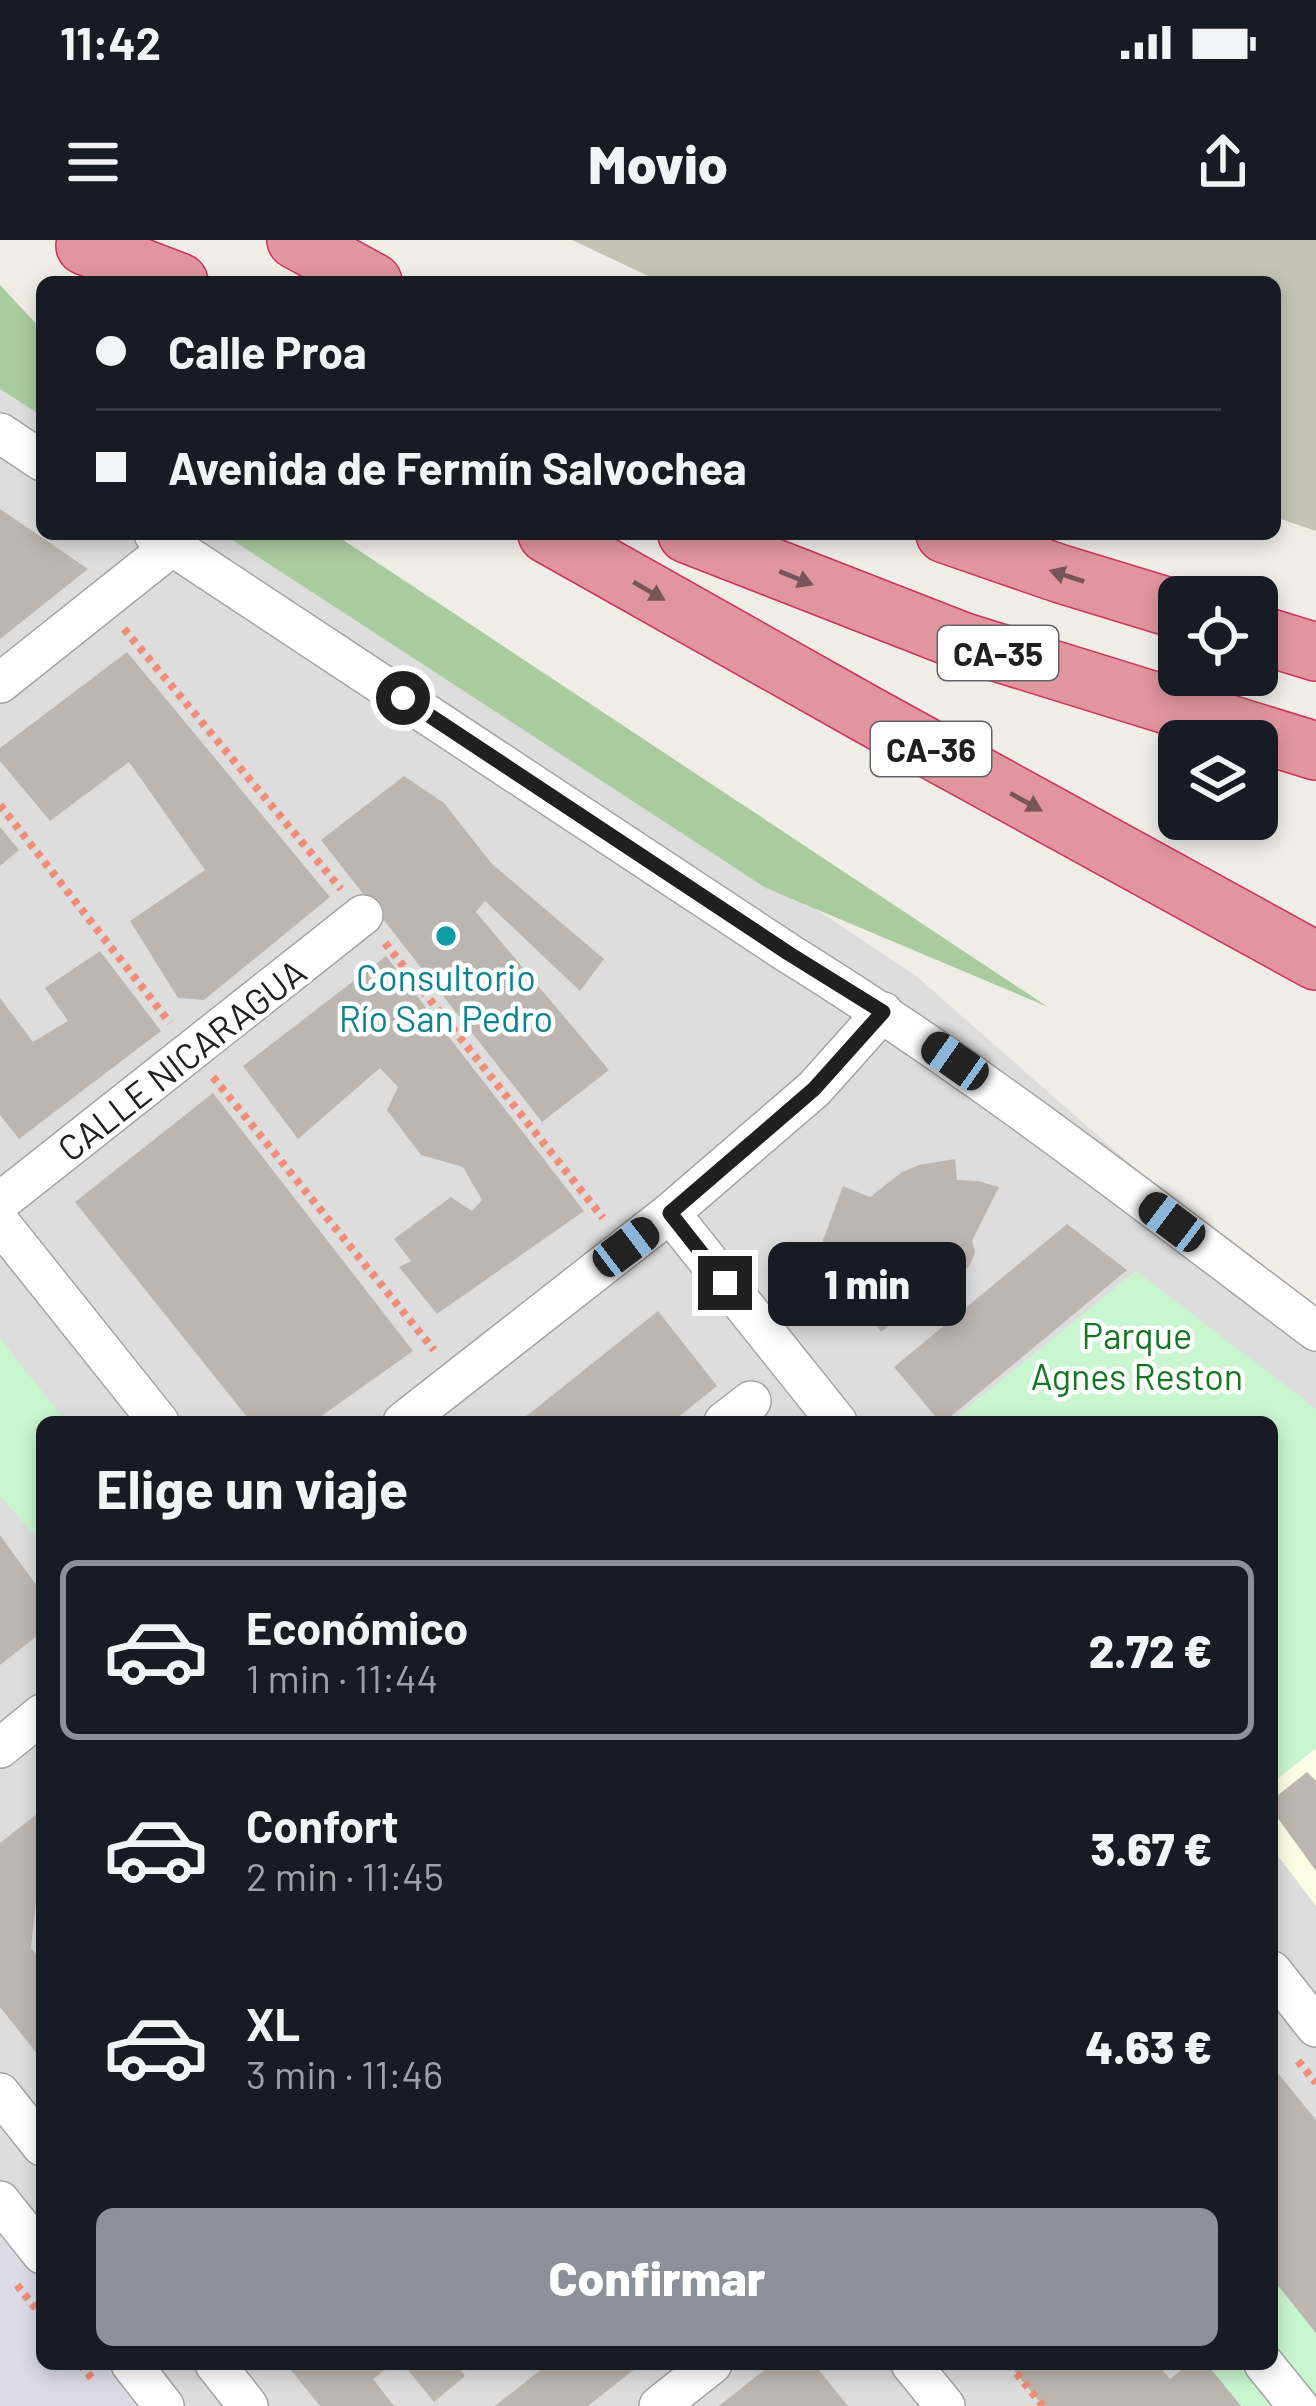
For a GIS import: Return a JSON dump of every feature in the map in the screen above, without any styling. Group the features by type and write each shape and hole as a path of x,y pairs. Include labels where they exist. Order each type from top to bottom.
{"highway":[{"path":"296,240 362,276"},
{"path":"96,256 160,276"},
{"name":"CA-36","path":"558,540 1316,961"},
{"name":"CA-35","path":"702,540 964,642 1316,751"},
{"name":"CA-35","path":"962,540 1158,604"},
{"path":"1278,640 1316,652"}],"street":[{"path":"0,434 36,457"},
{"path":"0,682 163,540 991,1086 1316,1331"},
{"name":"CALLE NICARAGUA","path":"0,1202 362,915"},
{"path":"411,1416 670,1213 814,1089 883,1012"},
{"path":"670,1213 832,1416"},
{"path":"0,1223 154,1416"},
{"path":"0,1748 36,1719"},
{"path":"1278,1980 1316,2027"},
{"path":"0,2093 36,2138"},
{"path":"0,2201 36,2246"},
{"path":"135,2370 164,2406"},
{"path":"220,2370 248,2406"},
{"path":"659,2406 704,2370"},
{"path":"916,2370 945,2406"},
{"path":"1269,2370 1298,2406"}],"path":[{"path":"0,805 458,1379"},
{"path":"1014,2370 1042,2406"}],"shaded area":[{"path":"572,240 1316,240 1316,531 1281,519 1281,276 648,276"},
{"path":"0,367 36,391 36,540 260,540 915,975 1316,1327 1316,2406 0,2406"},
{"path":"1316,1748 1316,1906 1278,1856 1278,1778"},
{"path":"0,2229 36,2274 36,2370 113,2370 141,2406 0,2406"}],"green space":[{"path":"0,285 36,324 36,412 0,389"},
{"path":"232,540 343,540 1048,1007 766,888"},
{"name":"Parque Agnes Reston","path":"1136,1271 1316,1409 1316,1748 1278,1778 1278,1416 957,1416"},
{"path":"0,1338 61,1416 36,1416 36,1537 0,1496"},
{"path":"1278,2286 1316,2333 1316,2406 1241,2406 1212,2370 1278,2370"}],"building":[{"path":"0,509 36,534 36,540 45,540 88,569 0,639"},
{"path":"127,652 330,897 204,1000 178,998 130,921 205,870 129,762 50,821 0,761 0,748"},
{"name":"Consultorio Río San Pedro","path":"404,776 444,803 492,864 604,959 580,991 485,901 476,912 609,1070 542,1122 321,840"},
{"path":"0,827 19,850 0,866"},
{"path":"100,951 161,1031 19,1139 0,1115 0,998 33,1042 68,1021 45,988"},
{"path":"386,956 584,1211 437,1314 399,1267 411,1261 394,1239 451,1197 472,1211 482,1200 463,1167 421,1155 387,1110 398,1087 380,1068 298,1139 243,1066"},
{"path":"213,1093 413,1351 321,1416 246,1416 75,1202"},
{"path":"955,1159 957,1180 999,1187 972,1241 975,1252 970,1265 881,1332 858,1296 849,1253 822,1243 843,1186 870,1197 902,1172"},
{"path":"1067,1224 1127,1270 951,1416 935,1416 894,1367"},
{"path":"658,1311 717,1386 680,1416 527,1416"},
{"path":"0,1535 36,1585 36,1637 0,1665"},
{"path":"1307,1772 1316,1781 1316,1871 1278,1818 1278,1795"},
{"path":"36,1815 31,1948 36,1954 36,2052 0,2007 0,1843"},
{"path":"1278,2073 1316,2120 1316,2333 1278,2286"},
{"path":"291,2370 384,2370 373,2379 394,2406 320,2406"},
{"path":"408,2370 460,2370 465,2376 434,2402"},
{"path":"540,2370 633,2370 588,2406 495,2406"},
{"path":"764,2370 819,2370 848,2406 719,2406"},
{"path":"1014,2370 1162,2370 1170,2379 1181,2370 1212,2370 1241,2406 1043,2406"}],"place":[{"name":"Consultorio Río San Pedro","path":"446,936"}],"route":[{"path":"403,698 883,1012 814,1089 670,1213 725,1283"}]}
